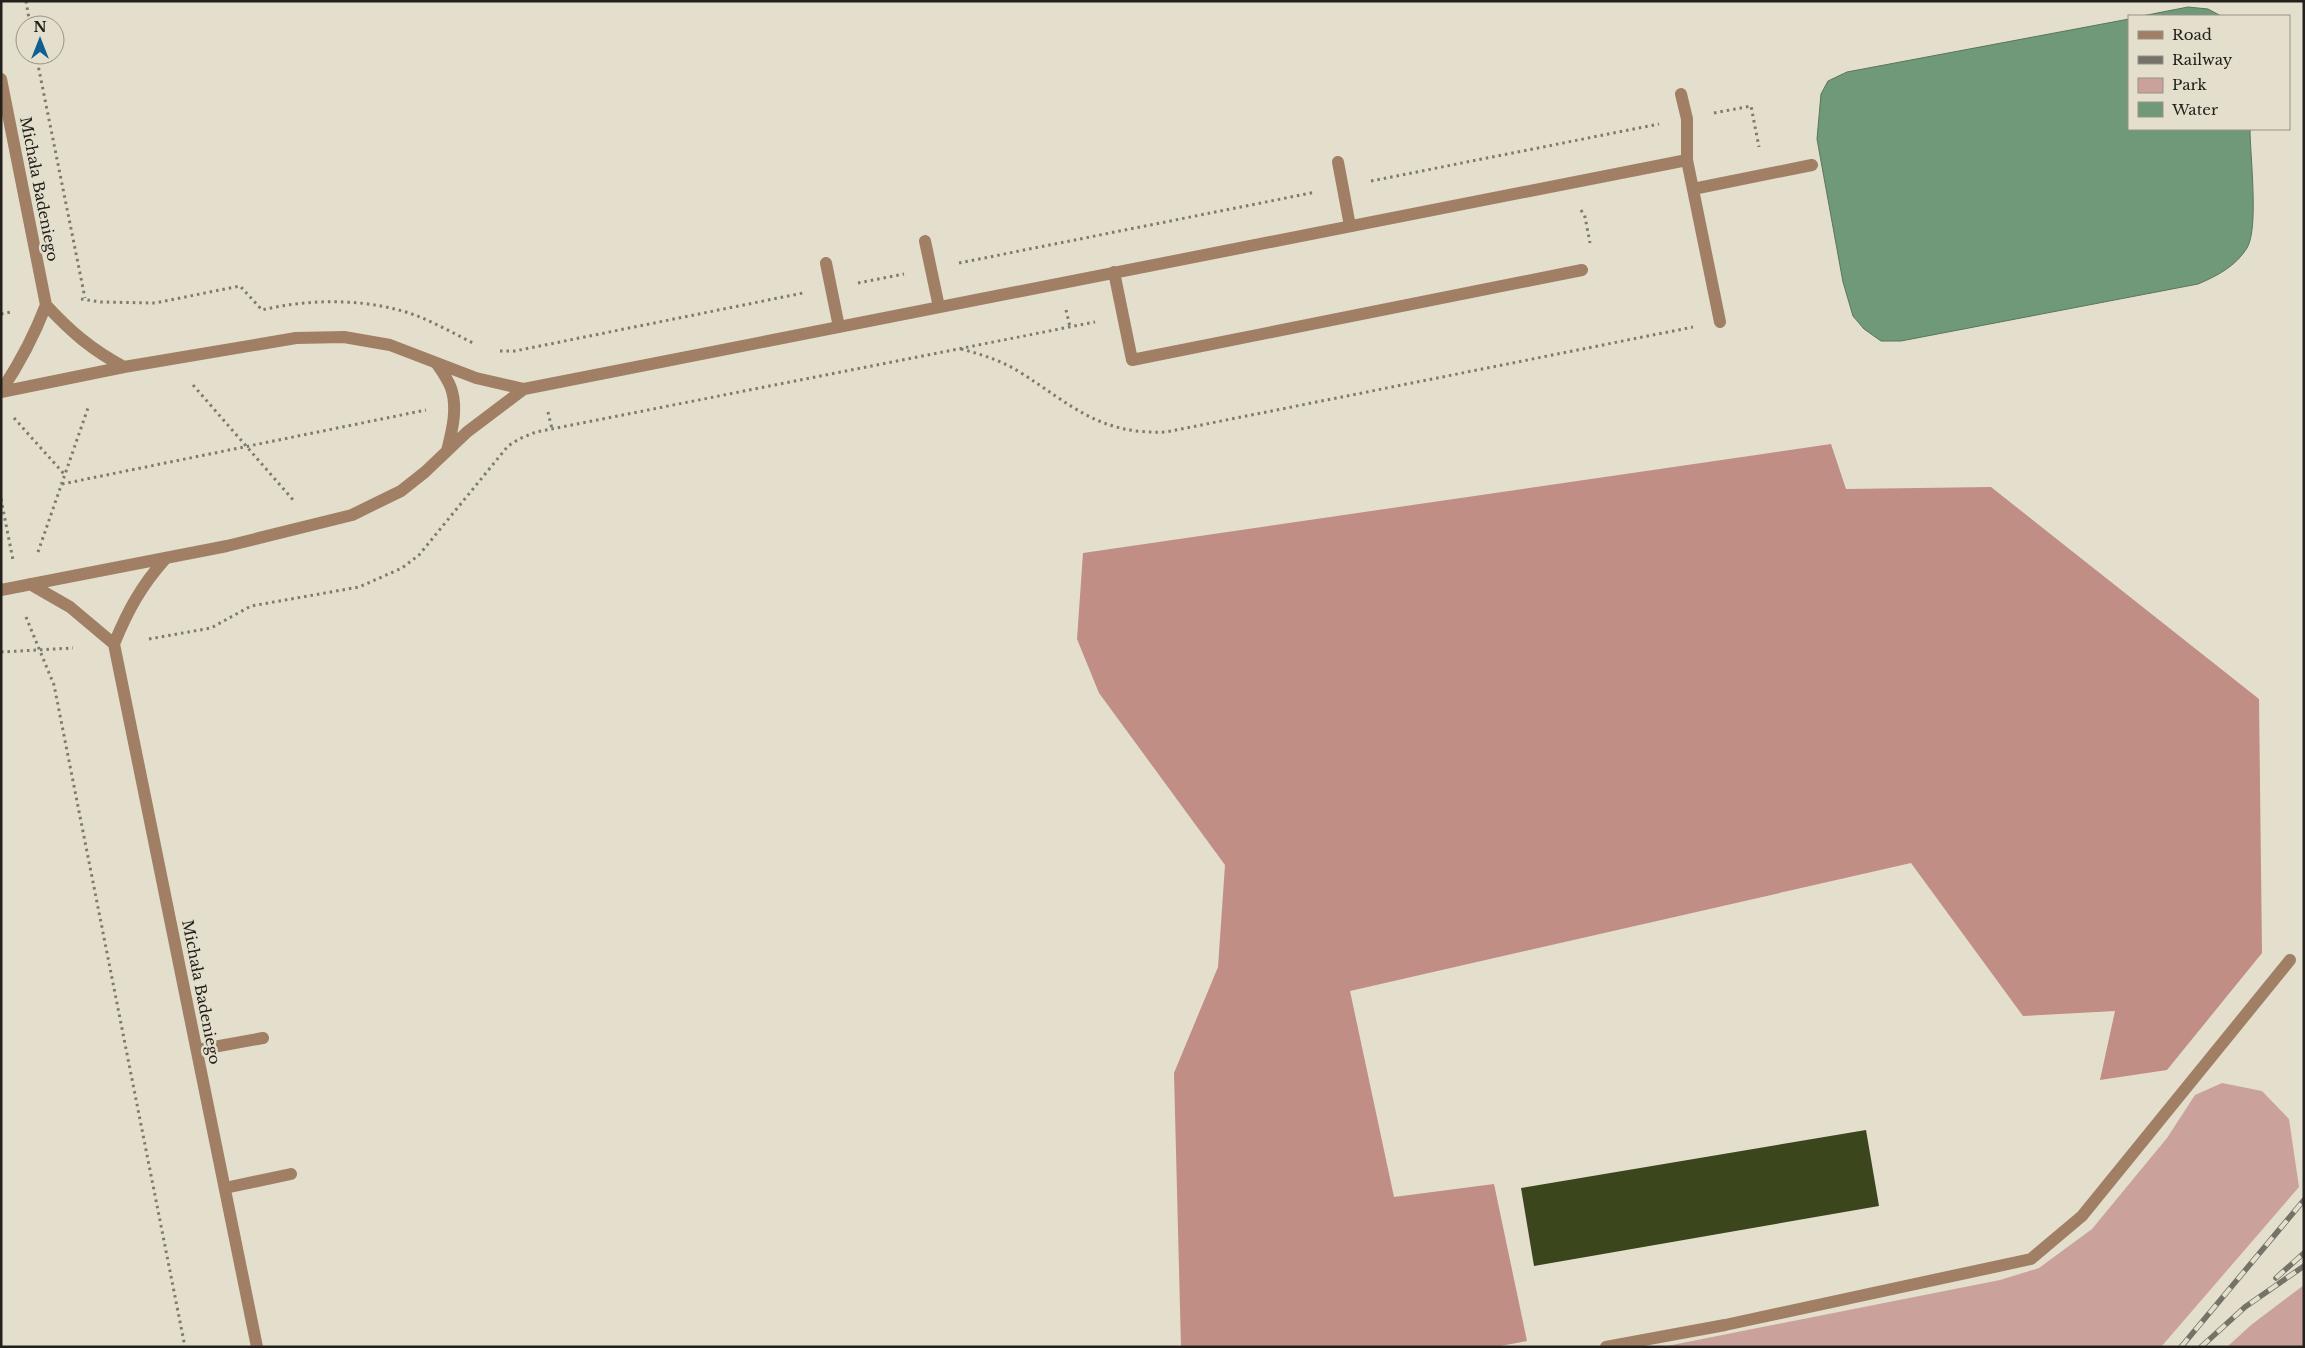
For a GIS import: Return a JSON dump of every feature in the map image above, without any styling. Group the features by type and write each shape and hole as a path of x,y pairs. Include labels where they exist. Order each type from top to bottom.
{"lane":[{"name":"Michała Badeniego","path":"1,79 46,305"},
{"path":"1681,94 1687,119 1687,160 1720,322"},
{"path":"1,391 296,338 344,337 390,345 476,378 524,389 1687,160"},
{"path":"1338,162 1350,226"},
{"path":"1693,188 1812,165"},
{"path":"925,241 939,307"},
{"path":"826,262 839,327"},
{"path":"1114,272 1132,360 1582,270"},
{"path":"1,391 26,352 46,305 71,332 90,347 124,368"},
{"path":"437,364 451,387 454,403 453,423 447,451"},
{"path":"1,590 166,558 352,515 401,491 467,432 524,389"},
{"path":"24,586 70,607 114,644 129,610 141,589 166,558"},
{"name":"Michała Badeniego","path":"114,644 257,1347"},
{"path":"1606,1347 1725,1325 2031,1259 2082,1216 2290,960"},
{"path":"197,1050 263,1038"},
{"path":"225,1188 291,1174"}],"path":[{"path":"26,1 28,15"},
{"path":"38,65 85,298"},
{"path":"1,652 114,644 211,628 250,606 359,586 388,575 402,568 419,555 508,446 536,432 1123,316"},
{"path":"960,348 989,357 1016,370 1079,412 1102,424 1134,432 1150,433 1176,430 1720,322"},
{"path":"192,384 297,505"},
{"path":"38,554 90,401"},
{"path":"62,484 432,409"},
{"path":"13,418 65,475"},
{"path":"1,499 8,532 24,586 22,607 54,685 185,1347"},
{"path":"1,533 8,532"}],"green space":[{"path":"2222,1083 2262,1091 2289,1119 2299,1187 2161,1347 1662,1347 2000,1280 2039,1268 2092,1229 2167,1138 2195,1095"},
{"path":"2304,1285 2304,1347 2227,1347 2251,1325"}],"shaded area":[{"path":"1831,444 1846,489 1991,487 2259,699 2262,953 2167,1070 2100,1080 2115,1011 2023,1016 1911,863 1350,991 1394,1197 1494,1184 1527,1341 1495,1347 1181,1347 1174,1073 1218,967 1225,865 1099,693 1077,639 1083,553"}],"water":[{"path":"2188,7 2208,9 2219,15 2147,15"},
{"path":"2128,19 2128,130 2250,130 2253,225 2247,248 2226,270 2198,284 1901,341 1881,341 1864,329 1853,316 1843,282 1817,139 1821,94 1828,81 1847,72"}],"building":[{"path":"1866,1130 1879,1206 1534,1266 1521,1188"}],"railway":[{"path":"2181,1347 2304,1200"},
{"path":"2276,1278 2304,1253"},
{"path":"2201,1347 2245,1307 2304,1266"}]}
